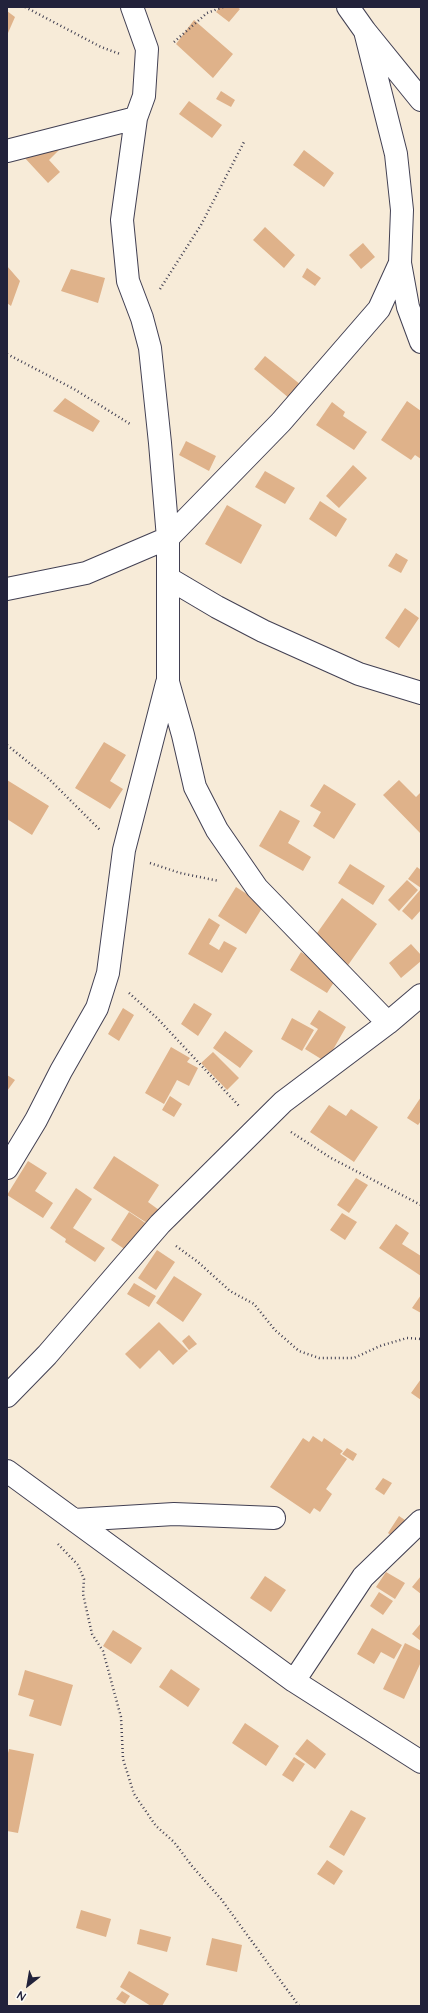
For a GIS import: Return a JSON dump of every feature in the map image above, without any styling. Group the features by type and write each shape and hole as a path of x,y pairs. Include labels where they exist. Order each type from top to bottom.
{"street":[{"path":"132,7 147,49 144,96 136,118 122,220 128,281 142,318 150,348 160,443 168,538 168,682 195,787 217,830 257,888 388,1022"},
{"path":"348,7 365,31 421,100"},
{"path":"365,31 396,154 401,202 400,263 408,307 421,342"},
{"path":"381,94 421,104"},
{"path":"7,151 136,118"},
{"path":"7,589 86,573 168,538 282,422 338,359 379,309 400,263"},
{"path":"168,578 217,607 359,674 421,693"},
{"path":"7,1168 36,1120 61,1071 97,1008 108,973 124,850 168,682"},
{"path":"7,1396 47,1355 160,1224 283,1102 421,995"},
{"path":"7,1471 294,1681 421,1762"},
{"path":"74,1520 174,1514 274,1518"},
{"path":"294,1681 363,1577 421,1521"}],"path":[{"path":"25,7 101,47 146,64"},
{"path":"170,47 180,35 207,13 223,7"},
{"path":"142,318 201,225 245,140"},
{"path":"7,354 74,389 160,443"},
{"path":"108,973 264,1121 421,1205"},
{"path":"160,1224 174,1245 198,1262 230,1291 254,1304 275,1330 299,1350 319,1358 354,1358 380,1346 407,1338 421,1339"},
{"path":"54,1539 78,1564 84,1579 83,1594 92,1634 103,1651 120,1717 123,1759 134,1794 156,1826 174,1842 192,1866 221,1899 299,2006"}],"building":[{"path":"220,7 237,7 240,9 229,22 216,12"},
{"path":"7,11 15,17 8,33 7,32"},
{"path":"194,20 233,54 213,78 176,44"},
{"path":"221,91 235,100 231,107 216,99"},
{"path":"189,101 222,125 212,138 179,114"},
{"path":"62,147 49,160 60,172 48,183 23,156"},
{"path":"304,150 334,173 324,187 293,165"},
{"path":"265,227 295,255 284,268 253,240"},
{"path":"363,243 375,257 361,269 349,255"},
{"path":"7,266 20,281 11,306 7,303"},
{"path":"307,268 321,278 315,286 302,277"},
{"path":"71,269 105,278 98,303 61,291"},
{"path":"265,356 306,389 295,403 254,369"},
{"path":"65,398 100,421 93,432 53,411"},
{"path":"407,401 421,411 421,459 415,455 411,460 381,440"},
{"path":"332,402 345,412 343,416 367,432 354,450 316,425"},
{"path":"186,441 216,456 209,471 179,455"},
{"path":"353,465 367,478 339,508 326,496"},
{"path":"265,471 295,488 285,504 255,487"},
{"path":"320,501 347,519 336,537 309,519"},
{"path":"227,505 262,525 241,564 205,544"},
{"path":"396,553 408,560 401,573 388,566"},
{"path":"405,608 419,618 399,648 385,638"},
{"path":"104,742 126,755 110,781 123,789 110,809 75,788"},
{"path":"7,780 49,806 32,835 7,819"},
{"path":"399,780 416,797 421,792 421,834 383,795"},
{"path":"324,784 356,804 334,839 313,826 321,812 310,806"},
{"path":"280,810 300,821 288,843 311,857 303,871 259,846"},
{"path":"350,864 385,886 373,905 338,883"},
{"path":"417,867 421,870 421,888 408,879"},
{"path":"407,880 418,890 399,911 388,900"},
{"path":"236,887 264,905 246,934 218,916"},
{"path":"421,889 421,910 412,920 402,911"},
{"path":"342,898 377,924 346,968 310,943"},
{"path":"209,918 220,925 209,944 219,950 224,941 237,948 222,973 188,954"},
{"path":"411,944 421,955 421,961 401,978 389,963"},
{"path":"301,952 338,976 327,993 290,970"},
{"path":"194,1003 212,1014 198,1036 181,1024"},
{"path":"123,1008 134,1015 119,1041 108,1034"},
{"path":"319,1010 346,1027 326,1062 305,1049 318,1029 310,1024"},
{"path":"292,1018 314,1030 302,1051 281,1039"},
{"path":"225,1031 253,1051 240,1068 213,1048"},
{"path":"171,1047 190,1058 187,1062 198,1068 189,1086 177,1080 164,1104 145,1093"},
{"path":"213,1052 239,1078 227,1090 201,1063"},
{"path":"7,1075 15,1080 7,1091"},
{"path":"170,1096 182,1104 174,1117 162,1110"},
{"path":"421,1097 421,1121 418,1125 407,1118"},
{"path":"329,1105 346,1116 351,1109 378,1127 354,1162 310,1132"},
{"path":"114,1156 159,1185 148,1202 159,1210 150,1225 93,1188"},
{"path":"28,1161 47,1173 35,1191 53,1203 43,1218 7,1195"},
{"path":"356,1178 368,1185 349,1213 337,1205"},
{"path":"76,1188 92,1199 73,1228 105,1248 95,1262 65,1242 66,1239 50,1228"},
{"path":"129,1212 150,1226 132,1254 111,1240"},
{"path":"342,1213 357,1222 345,1240 330,1230"},
{"path":"396,1224 409,1233 402,1244 421,1256 421,1276 379,1248"},
{"path":"157,1250 175,1262 156,1290 138,1278"},
{"path":"174,1276 202,1294 183,1322 156,1303"},
{"path":"134,1283 156,1296 149,1307 127,1294"},
{"path":"421,1295 421,1313 412,1308"},
{"path":"159,1322 188,1351 173,1365 159,1350 140,1369 125,1354"},
{"path":"189,1335 197,1344 189,1350 182,1341"},
{"path":"421,1379 421,1400 411,1393"},
{"path":"313,1436 322,1442 324,1438 343,1451 340,1454 347,1459 326,1489 332,1494 320,1512 314,1508 310,1514 270,1487 303,1438 309,1442"},
{"path":"347,1448 357,1454 353,1461 342,1454"},
{"path":"383,1478 392,1483 384,1495 375,1489"},
{"path":"399,1516 408,1522 396,1539 388,1533"},
{"path":"386,1572 405,1583 395,1599 376,1587"},
{"path":"265,1576 286,1590 271,1612 250,1598"},
{"path":"421,1576 421,1594 412,1587"},
{"path":"379,1592 393,1601 383,1615 370,1606"},
{"path":"421,1623 421,1641 412,1634"},
{"path":"372,1628 402,1645 394,1659 381,1652 374,1664 357,1654"},
{"path":"113,1630 142,1648 131,1664 103,1646"},
{"path":"405,1643 421,1651 421,1662 404,1699 383,1689"},
{"path":"171,1669 200,1689 188,1707 159,1687"},
{"path":"25,1670 73,1685 61,1726 29,1716 34,1700 18,1695"},
{"path":"245,1723 279,1746 266,1766 232,1743"},
{"path":"307,1739 326,1754 315,1769 295,1754"},
{"path":"9,1749 34,1754 18,1833 7,1831 7,1757"},
{"path":"294,1757 305,1764 293,1782 282,1775"},
{"path":"351,1810 366,1818 344,1856 329,1847"},
{"path":"327,1860 343,1871 334,1885 317,1874"},
{"path":"81,1910 111,1919 106,1937 76,1928"},
{"path":"140,1929 171,1937 167,1952 137,1944"},
{"path":"212,1938 242,1945 237,1972 206,1965"},
{"path":"129,1971 169,1994 162,2006 151,2006 120,1987"},
{"path":"122,1991 130,1996 125,2004 116,1999"}]}
